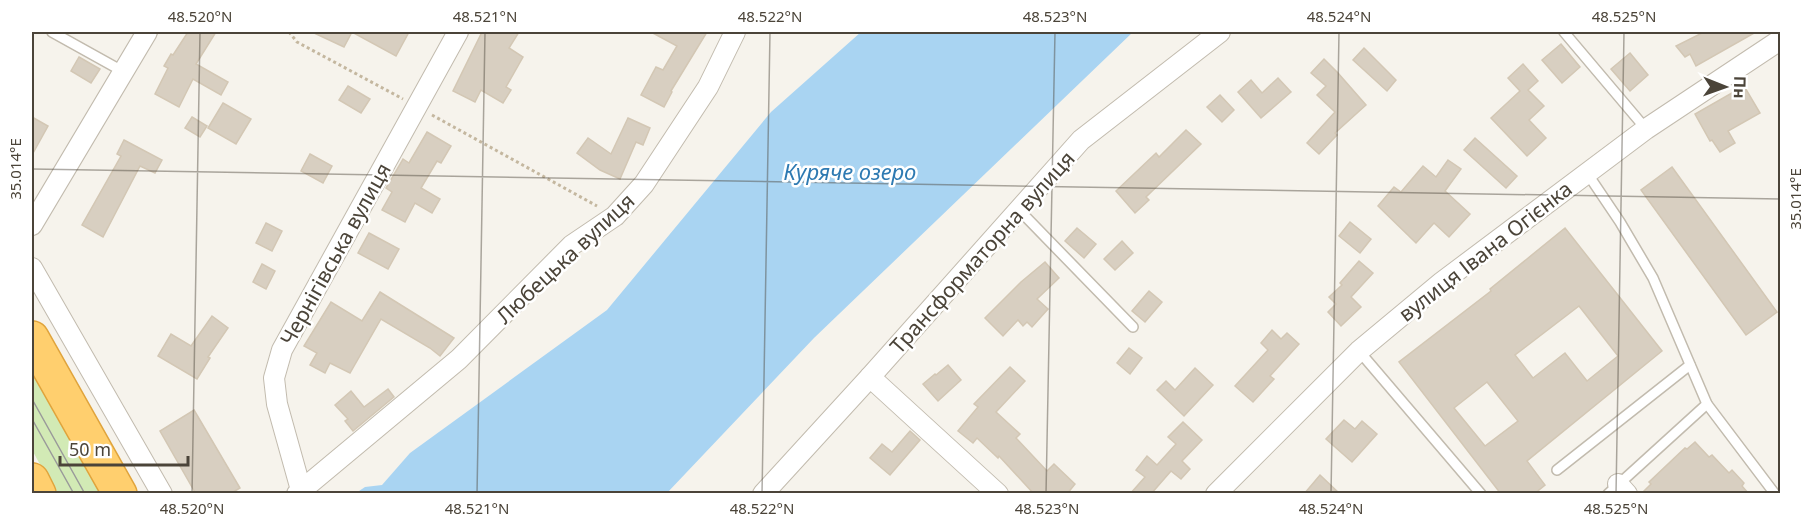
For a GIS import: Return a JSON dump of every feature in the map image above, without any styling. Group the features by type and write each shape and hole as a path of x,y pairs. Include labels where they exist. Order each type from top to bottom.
{"highway":[{"path":"32,338 120,494"},
{"path":"32,480 39,494"}],"street":[{"path":"32,225 147,32"},
{"name":"Чернігівська вулиця","path":"299,492 274,378 282,350 458,32"},
{"name":"Любецька вулиця","path":"299,492 459,359 573,245 615,216 644,184 708,87 735,32"},
{"name":"Трансформаторна вулиця","path":"763,494 1082,140 1220,32"},
{"name":"вулиця Івана Огієнка","path":"1216,494 1359,351 1442,282 1646,129 1780,40"},
{"path":"32,268 162,494"},
{"path":"870,377 998,494"}],"lane":[{"path":"51,32 124,72"},
{"path":"1564,32 1646,129"},
{"path":"1587,173 1620,222 1653,278 1707,404 1775,494"},
{"path":"1019,210 1133,327"},
{"path":"1359,351 1481,494"},
{"path":"1557,470 1690,365"},
{"path":"1618,490 1707,404"}],"path":[{"path":"289,32 297,42 615,216"}],"green space":[{"path":"32,367 104,493 56,493 32,450"}],"water":[{"name":"Куряче озеро","path":"861,32 1133,32 814,338 667,493 356,493 365,487 382,485 410,453 607,310 771,112"}],"building":[{"path":"188,32 216,32 196,64 228,82 221,95 193,79 179,107 155,94 168,68 164,66"},
{"path":"312,32 352,32 344,47"},
{"path":"352,32 409,32 396,56"},
{"path":"482,32 519,32 509,48 523,57 506,87 511,90 503,103 481,90 475,102 453,91"},
{"path":"651,32 707,32 671,91 664,107 641,95 656,67 663,70 677,46"},
{"path":"1704,32 1756,32 1696,66 1690,54 1685,57 1676,46"},
{"path":"1561,44 1580,67 1562,83 1542,60"},
{"path":"1364,48 1396,80 1387,91 1353,60"},
{"path":"1630,53 1648,75 1630,91 1611,69"},
{"path":"79,57 100,69 91,83 71,71"},
{"path":"1324,59 1366,105 1335,133 1337,135 1319,154 1307,143 1335,112 1317,95 1326,86 1311,73"},
{"path":"1523,64 1538,81 1528,90 1544,106 1529,120 1546,138 1527,156 1491,118 1520,91 1508,78"},
{"path":"1278,78 1291,92 1261,118 1238,92 1251,80 1262,93"},
{"path":"348,86 370,99 361,113 339,100"},
{"path":"1744,86 1760,113 1728,131 1735,143 1720,152 1712,140 1710,141 1695,114"},
{"path":"1220,95 1234,110 1222,122 1207,107"},
{"path":"223,103 251,119 236,144 208,128"},
{"path":"32,117 48,126 32,155"},
{"path":"192,117 207,126 200,137 185,128"},
{"path":"628,118 650,128 643,145 636,142 620,179 600,170 577,153 588,138 611,154"},
{"path":"1186,130 1201,144 1146,197 1149,200 1135,213 1116,191 1156,153 1159,157"},
{"path":"427,132 451,146 441,163 437,161 421,188 440,199 432,213 415,203 405,222 382,210 392,192 386,188 403,159 409,163"},
{"path":"1475,138 1517,176 1506,188 1464,150"},
{"path":"124,140 162,160 155,173 140,166 103,237 82,225 121,156 117,154"},
{"path":"310,154 332,166 323,183 301,171"},
{"path":"1448,160 1461,169 1445,191 1470,214 1449,237 1434,223 1416,243 1378,206 1394,187 1401,192 1423,166 1436,177"},
{"path":"1672,167 1777,312 1746,335 1641,190"},
{"path":"1350,222 1371,239 1360,253 1339,236"},
{"path":"266,223 282,231 272,251 256,243"},
{"path":"1077,228 1096,244 1084,258 1065,241"},
{"path":"1565,228 1662,351 1527,461 1545,485 1534,494 1501,494 1399,362 1491,291 1490,289","holes":["1579,306 1618,356 1587,381 1565,353 1533,378 1515,355","1487,382 1518,421 1485,446 1454,408"]},
{"path":"369,233 399,249 388,269 358,253"},
{"path":"1122,241 1133,253 1115,270 1104,259"},
{"path":"1359,261 1373,273 1351,297 1361,307 1341,326 1328,312 1336,304 1329,297 1342,285 1340,283"},
{"path":"1045,262 1059,278 1037,299 1048,309 1032,327 1027,322 1023,326 1018,320 1003,336 985,318"},
{"path":"262,264 275,271 266,289 253,282"},
{"path":"1149,291 1162,302 1145,322 1132,311"},
{"path":"380,292 454,338 440,356 381,319 350,373 330,363 325,373 310,365 317,353 304,346 331,302 362,321"},
{"path":"212,316 228,328 208,357 210,358 197,379 158,356 171,334 191,346"},
{"path":"1272,330 1281,339 1287,333 1299,344 1270,376 1274,379 1253,402 1235,386 1268,350 1261,343"},
{"path":"1129,348 1142,358 1130,374 1117,363"},
{"path":"948,365 961,380 938,401 923,384"},
{"path":"1010,367 1025,381 996,412 1020,434 1016,438 1047,471 1054,464 1075,484 1067,494 1034,494 999,456 998,458 977,438 973,443 958,431 978,407 974,404"},
{"path":"1195,368 1213,385 1184,416 1157,390 1166,381 1175,390"},
{"path":"388,389 394,397 353,431 345,421 348,419 335,405 351,391 364,407"},
{"path":"194,410 240,488 230,494 196,494 160,431"},
{"path":"1344,420 1355,429 1362,421 1377,434 1352,462 1326,439"},
{"path":"1183,422 1202,440 1182,461 1190,469 1181,479 1171,471 1151,494 1130,494 1145,477 1136,470 1147,456 1157,465 1176,444 1168,437"},
{"path":"910,431 920,440 890,475 870,458 882,444 892,452"},
{"path":"1695,442 1709,457 1712,455 1729,473 1732,470 1744,483 1742,486 1749,494 1641,494 1651,484 1649,482 1685,448 1687,449"},
{"path":"1320,475 1340,494 1304,494"}],"tram line":[{"path":"32,399 85,494"},
{"path":"32,419 74,494"}]}
